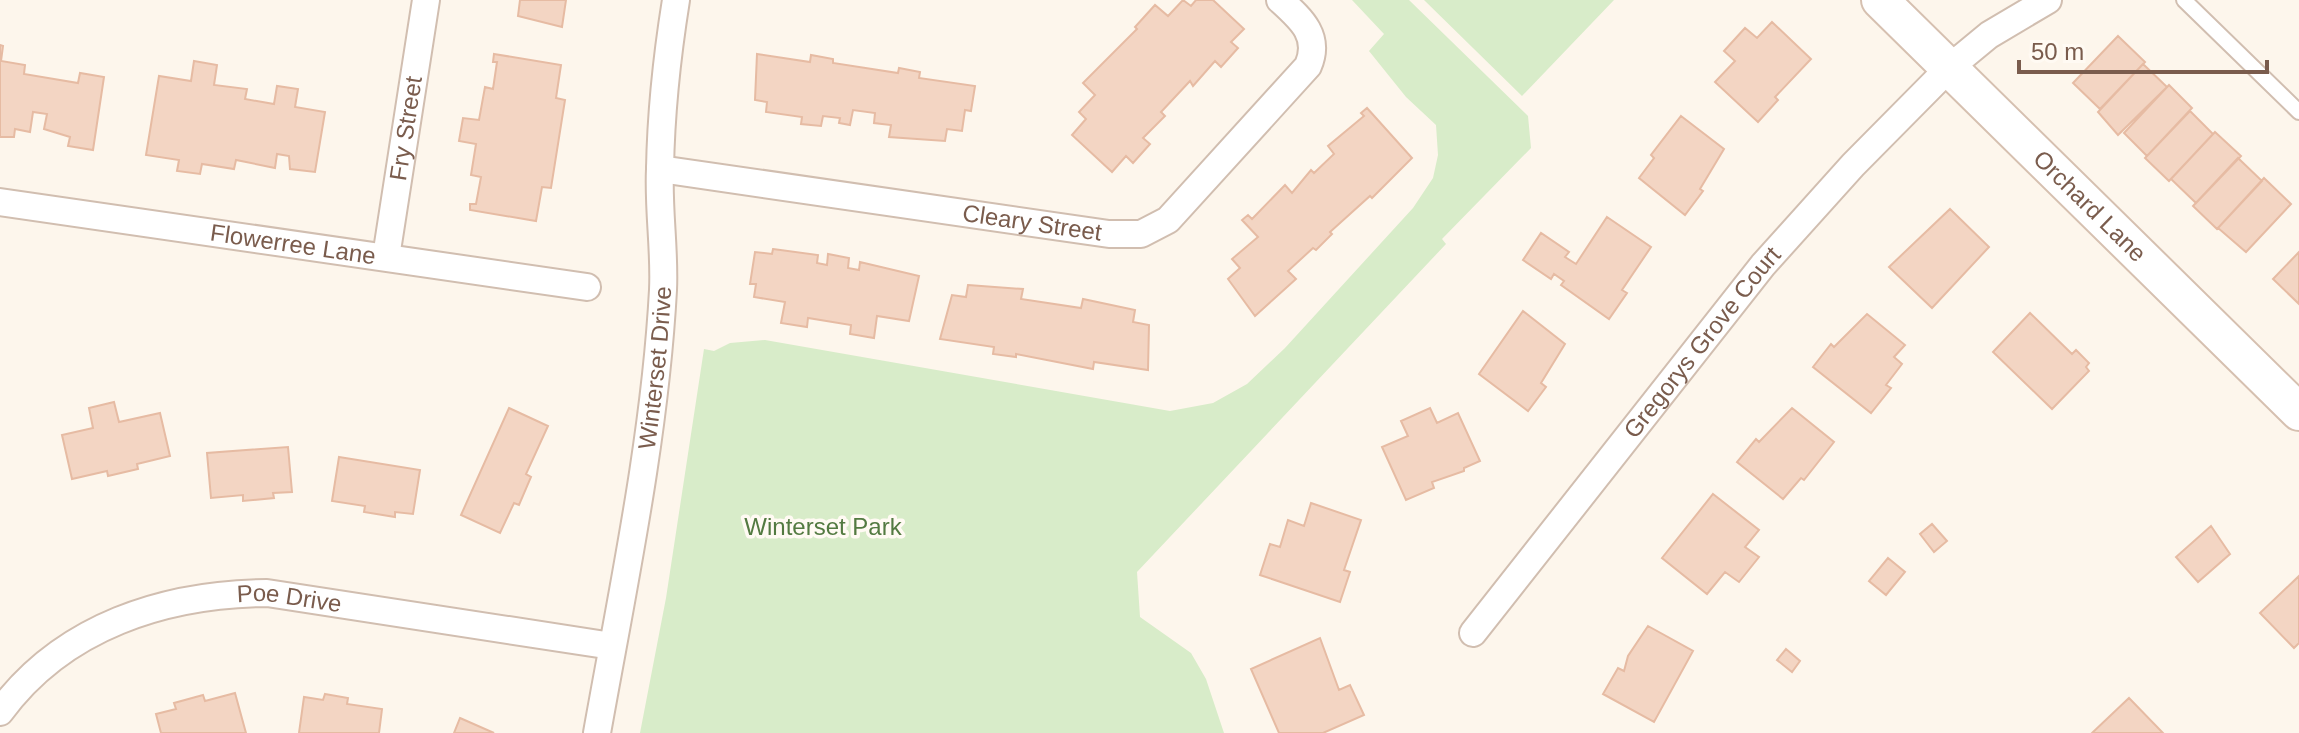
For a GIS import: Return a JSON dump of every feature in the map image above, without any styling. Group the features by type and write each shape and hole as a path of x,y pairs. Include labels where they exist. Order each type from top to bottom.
{"street":[{"name":"Fry Street","path":"386,257 426,0"},
{"name":"Winterset Drive","path":"597,733 635,516 659,331 663,288 660,169 666,63 676,0"},
{"name":"Cleary Street","path":"660,169 1109,234 1141,234 1168,220 1308,66 1313,54 1309,28 1280,0"},
{"name":"Orchard Lane","path":"1880,0 2299,412"},
{"name":"Gregorys Grove Court","path":"1473,633 1763,265 1853,165 1949,68 1989,35 2048,0"},
{"name":"Flowerree Lane","path":"0,202 587,287"},
{"name":"Poe Drive","path":"0,712 37,672 76,642 133,614 168,602 217,594 267,593 612,646"}],"lane":[{"path":"2184,0 2299,112"}],"green space":[{"name":"Winterset Park","path":"1352,0 1409,0 1528,116 1531,148 1442,239 1446,244 1137,572 1140,617 1191,653 1206,679 1224,733 640,733 666,598 704,349 714,351 730,343 765,340 1170,411 1213,403 1247,384 1285,348 1413,208 1433,178 1438,155 1436,125 1406,97 1369,51 1384,34"},
{"path":"1424,0 1614,0 1522,96"}],"building":[{"path":"520,0 566,0 562,27 518,16"},
{"path":"1183,0 1191,6 1196,0 1213,0 1244,29 1231,42 1238,48 1221,67 1215,61 1193,86 1190,81 1161,112 1165,116 1143,138 1150,144 1133,163 1126,156 1112,172 1072,135 1086,119 1079,112 1095,95 1083,83 1137,29 1135,27 1155,5 1168,16"},
{"path":"1772,22 1811,59 1775,97 1778,100 1758,122 1715,82 1735,61 1724,51 1745,28 1757,38"},
{"path":"2118,36 2145,62 2100,109 2073,83"},
{"path":"0,45 3,46 1,61 25,65 24,74 78,83 80,73 104,77 93,150 68,146 70,137 44,129 47,114 33,112 30,132 15,129 14,137 0,137"},
{"path":"494,54 561,65 556,98 565,100 551,188 542,187 536,221 470,210 470,204 476,204 481,177 471,175 476,144 459,141 463,118 479,120 485,87 493,89 497,62 493,62"},
{"path":"757,54 810,62 811,55 833,59 833,63 898,73 899,68 920,72 919,78 975,86 971,111 965,110 962,131 947,129 945,141 889,137 891,125 874,123 875,113 853,110 850,125 839,123 840,118 823,116 821,126 801,124 802,117 766,112 767,102 755,100"},
{"path":"194,61 217,65 214,85 247,89 245,99 274,104 277,86 298,89 295,107 325,112 315,172 290,169 289,156 277,154 275,168 236,160 234,169 202,164 200,174 177,171 179,160 146,155 159,76 191,81"},
{"path":"2143,64 2167,87 2118,135 2098,112"},
{"path":"2169,85 2192,108 2147,156 2124,133"},
{"path":"1367,108 1412,158 1372,198 1370,196 1330,232 1332,234 1316,250 1313,248 1288,271 1296,279 1255,316 1228,279 1240,268 1232,259 1258,237 1242,220 1248,215 1252,219 1285,185 1292,193 1311,170 1314,173 1334,154 1328,146 1364,116 1361,113"},
{"path":"2190,111 2213,134 2169,181 2145,158"},
{"path":"1681,116 1724,149 1700,189 1703,191 1685,215 1639,178 1654,158 1651,155"},
{"path":"2215,132 2241,156 2196,203 2171,179"},
{"path":"2238,158 2262,181 2217,229 2193,206"},
{"path":"2264,178 2291,204 2246,252 2218,228"},
{"path":"1950,209 1989,247 1932,308 1889,267"},
{"path":"1607,217 1651,247 1622,290 1627,293 1609,319 1561,285 1564,281 1554,274 1551,279 1523,260 1541,233 1569,252 1565,257 1576,264"},
{"path":"773,249 818,255 817,263 827,265 828,254 849,258 848,268 859,270 860,262 919,276 909,321 877,316 874,338 850,334 851,325 808,318 807,327 781,323 785,302 754,297 756,284 750,284 755,252 772,254"},
{"path":"2299,252 2299,304 2273,279"},
{"path":"968,285 1023,289 1021,299 1081,308 1083,299 1135,310 1133,322 1149,325 1148,370 1094,362 1093,369 1016,354 1016,357 993,354 994,347 940,339 952,295 966,297"},
{"path":"1523,311 1565,344 1541,383 1546,387 1528,411 1479,374"},
{"path":"2030,313 2072,354 2076,350 2089,363 2086,367 2089,371 2052,409 1993,352"},
{"path":"1867,314 1905,345 1894,357 1902,364 1886,385 1891,388 1871,413 1813,367 1831,344 1834,347"},
{"path":"114,402 119,422 160,413 170,456 137,464 138,469 108,476 107,471 72,479 62,435 93,428 89,408"},
{"path":"509,408 548,426 526,474 531,477 519,505 514,503 500,533 461,515"},
{"path":"1430,408 1437,423 1458,413 1480,461 1464,468 1464,471 1432,482 1434,488 1406,500 1382,447 1408,436 1401,421"},
{"path":"1792,408 1834,442 1804,480 1801,478 1783,499 1737,462 1756,439 1759,442"},
{"path":"288,447 292,492 273,493 274,498 243,501 243,495 211,498 207,453"},
{"path":"339,457 420,470 413,514 395,512 395,517 364,512 365,506 332,501"},
{"path":"1713,494 1759,530 1745,547 1759,557 1739,582 1725,572 1707,594 1662,558"},
{"path":"1311,503 1361,520 1344,570 1350,572 1340,602 1260,575 1270,544 1280,547 1288,520 1304,526"},
{"path":"1932,524 1947,541 1934,552 1920,534"},
{"path":"2211,526 2230,554 2198,582 2176,557"},
{"path":"1888,558 1905,572 1886,595 1869,581"},
{"path":"2299,576 2299,643 2294,648 2260,613"},
{"path":"1648,626 1693,651 1654,722 1603,694 1618,668 1624,671 1628,656"},
{"path":"1320,638 1339,690 1350,685 1364,715 1323,733 1279,733 1251,669"},
{"path":"1786,649 1800,661 1792,672 1777,660"},
{"path":"235,693 246,733 161,733 156,714 176,709 174,703 203,695 205,701"},
{"path":"325,694 348,698 347,704 382,709 379,733 299,733 304,697 323,700"},
{"path":"2129,698 2163,733 2092,733"},
{"path":"460,718 494,733 454,733"}]}
